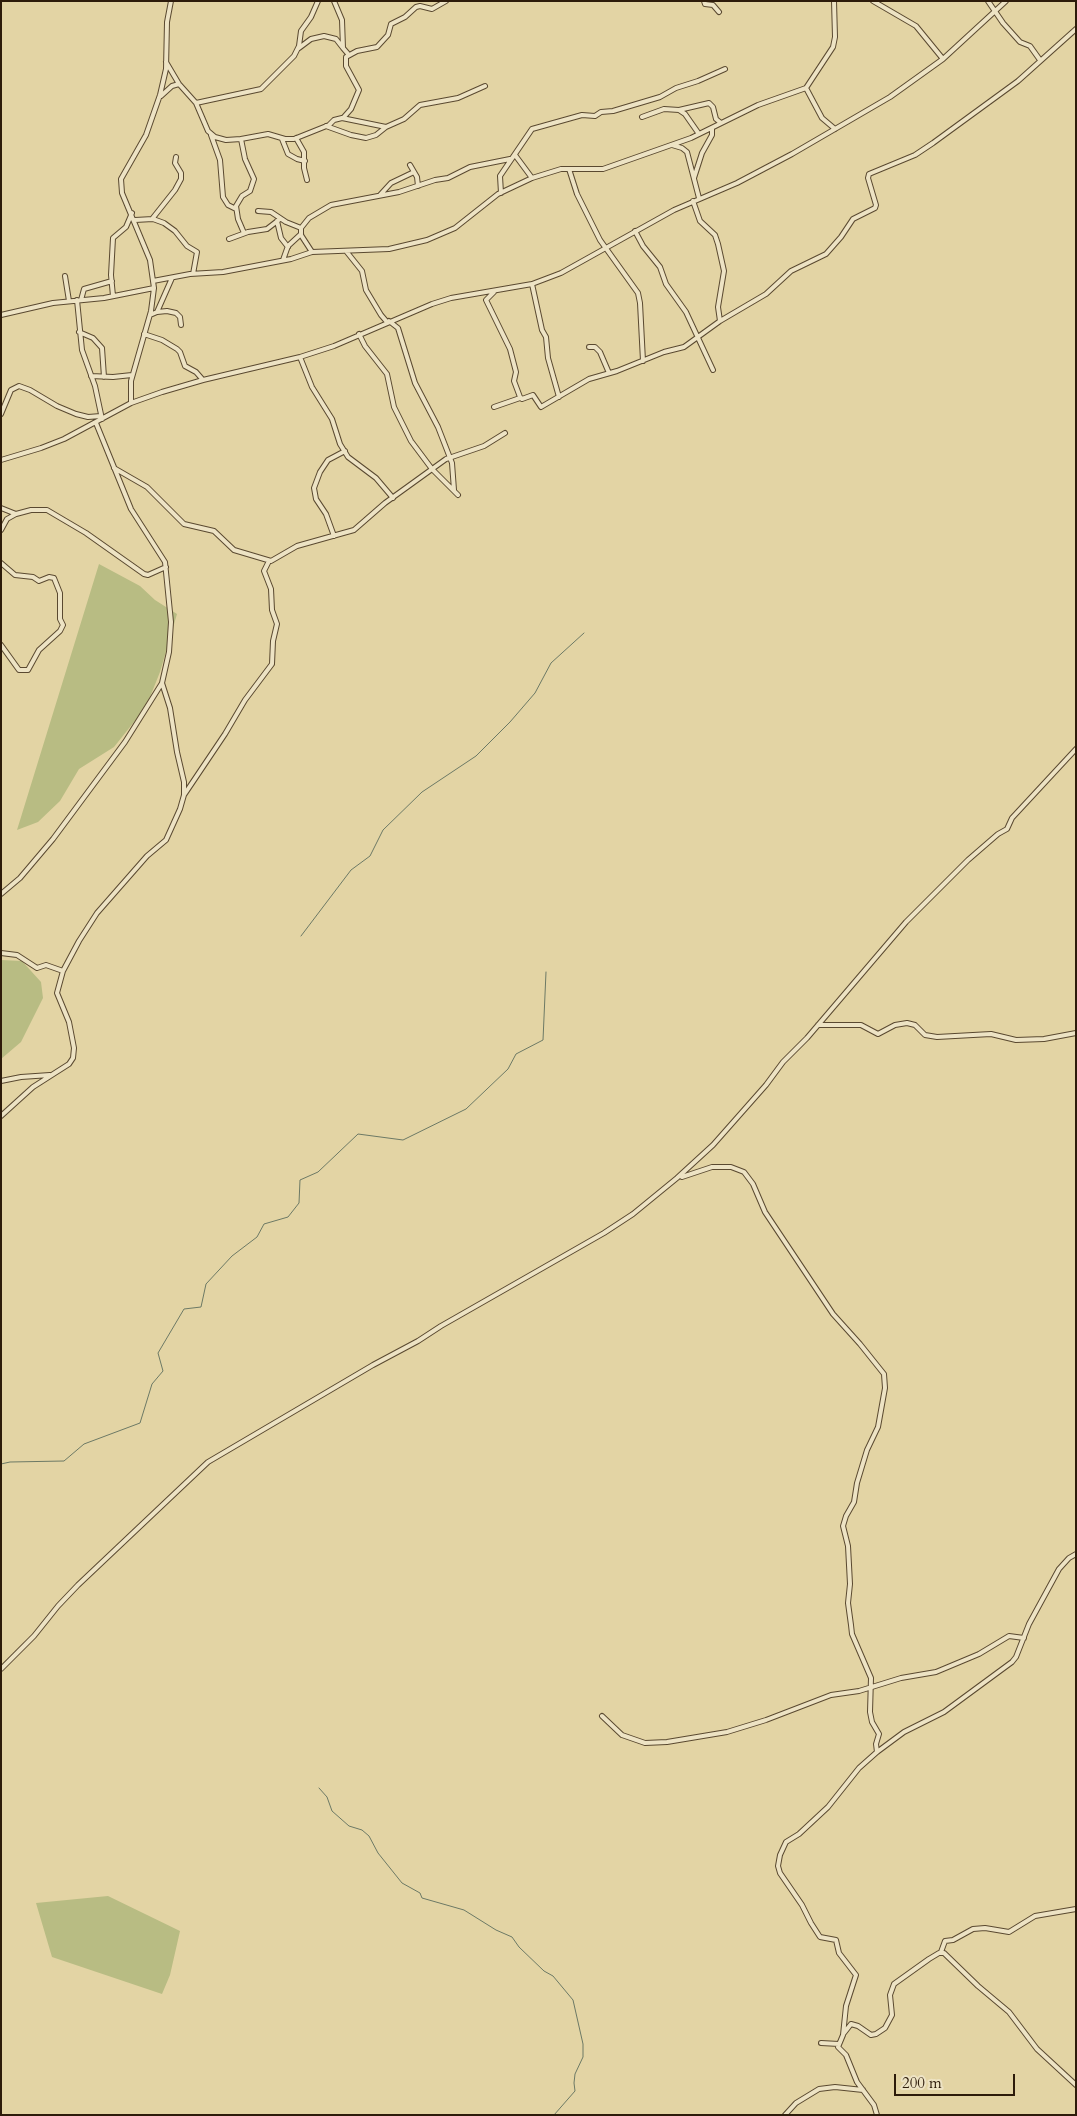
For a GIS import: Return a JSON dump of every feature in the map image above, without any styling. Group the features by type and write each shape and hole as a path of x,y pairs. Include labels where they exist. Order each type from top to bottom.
{"street":[{"path":"132,404 130,388 132,375 150,315 154,281 150,260 122,192 121,179 146,135 159,97 166,62 166,22 171,1"},
{"path":"299,48 301,31 311,17 318,1"},
{"path":"334,1 342,20 343,48"},
{"path":"343,118 351,109 359,90 345,63 346,57 377,47 388,35 391,24 405,17 420,4 432,10 446,1"},
{"path":"704,1 706,4 713,5 719,12"},
{"path":"154,281 193,274 212,274 283,260 312,252 390,249 428,240 455,228 484,204 532,178 556,170 600,170 699,134 758,105 806,88 833,47 836,30 834,1"},
{"path":"872,1 916,26 927,37 943,59"},
{"path":"988,1 1020,42 1030,46 1040,60"},
{"path":"1,460 41,448 101,418 162,392 203,380 300,357 334,346 416,310 451,298 532,284 564,272 699,198 737,183 890,97 943,59 1006,1"},
{"path":"494,407 533,395 542,407 588,380 664,352 684,347 720,321 766,294 791,271 826,254 853,219 875,208 876,205 868,178 869,174 905,160 925,149 943,134 977,113 1076,30"},
{"path":"196,103 261,89 292,58 299,48 311,39 324,36 332,38 349,55"},
{"path":"166,62 179,84 196,103 220,160 223,197 228,205 236,209"},
{"path":"502,193 500,178 510,159 515,155 532,130 582,115 594,116 601,112 639,104 660,97 676,88 698,82 725,69"},
{"path":"159,97 172,86 179,84"},
{"path":"326,126 351,135 366,138 376,136 386,127 404,119 420,105 458,98 484,86"},
{"path":"806,88 814,107 822,118 835,129"},
{"path":"642,117 664,109 679,110 709,103 713,107 716,119 721,123"},
{"path":"679,110 685,114 699,134"},
{"path":"210,134 226,140 268,134 282,139 296,138 343,118 386,127"},
{"path":"694,178 702,154 712,134 712,128"},
{"path":"296,138 303,148 307,180"},
{"path":"241,139 245,159 254,178 250,191 239,200 236,209 244,233"},
{"path":"282,139 288,154 305,161"},
{"path":"672,144 688,152 699,198"},
{"path":"515,155 532,178"},
{"path":"152,219 181,179 181,173 175,163 176,157"},
{"path":"312,252 301,234 301,228 309,218 331,205 399,192 435,180 448,178 470,167 510,159"},
{"path":"410,165 418,186"},
{"path":"569,169 578,194 606,249 638,293 643,361"},
{"path":"380,195 391,183 414,172"},
{"path":"694,201 700,221 715,235 724,271 718,307 720,321"},
{"path":"258,211 271,212 279,220 301,228"},
{"path":"113,296 113,238 126,227 132,213"},
{"path":"135,220 152,219 170,227 186,246 197,252 198,258 193,274"},
{"path":"229,239 244,233 268,230 279,220"},
{"path":"279,220 281,238 288,247"},
{"path":"635,232 643,246 660,267 666,284 681,304 713,370"},
{"path":"283,260 288,247 301,234"},
{"path":"346,251 362,271 366,290 381,315 388,322 397,326 399,330 416,383 435,420 450,457 454,475 454,490"},
{"path":"65,276 69,301"},
{"path":"157,312 172,278"},
{"path":"101,418 79,332 79,300 84,289 112,281"},
{"path":"532,284 541,326 546,338 548,358 558,397"},
{"path":"1,315 69,301 113,296 154,288"},
{"path":"496,290 486,300 511,351 512,365 516,372 514,381 520,398"},
{"path":"150,315 167,310 176,313 180,317 182,325"},
{"path":"79,332 93,338 102,348 104,377"},
{"path":"144,334 162,340 176,348 182,355 185,366 196,372 203,380"},
{"path":"359,334 364,346 387,374 394,407 406,433 432,469 458,495"},
{"path":"589,347 595,347 600,352 609,373"},
{"path":"300,357 312,387 332,419 340,444 351,460 383,484 393,498"},
{"path":"91,376 132,375"},
{"path":"1,414 11,390 19,386 76,414 101,418"},
{"path":"1,894 31,867 63,827 125,742 162,683 171,637 166,567 163,558 130,509 96,422"},
{"path":"114,468 147,487 184,524 214,531 234,550 269,561 275,560 298,546 349,532 360,526 393,498 450,457 484,446 505,433"},
{"path":"334,536 326,514 316,498 314,488 320,472 328,460 345,451"},
{"path":"1,508 16,514"},
{"path":"1,530 11,516 39,509 52,512 148,576 166,567"},
{"path":"9,511 11,516"},
{"path":"1,1116 33,1087 68,1064 73,1058 74,1048 69,1022 57,993 63,971 97,913 146,856 166,840 184,795 246,700 272,664 272,641 277,624 272,610 271,589 264,571 269,561"},
{"path":"1,563 15,575 33,577 39,581 49,576 54,578 60,593 60,619 62,625 60,631 40,650 28,670 20,670 1,645"},
{"path":"162,683 170,708 176,752 184,782 184,795"},
{"path":"1,1669 34,1636 78,1585 208,1462 372,1365 418,1341 604,1233 633,1214 677,1178 713,1145 766,1085 782,1062 797,1050 906,922 968,860 1006,829 1012,818 1076,749"},
{"path":"1,953 17,955 37,968 48,965 63,971"},
{"path":"817,1026 861,1025 878,1034 896,1025 907,1023 915,1025 925,1035 937,1037 991,1034 1016,1040 1044,1039 1076,1033"},
{"path":"1,1081 21,1076 52,1075"},
{"path":"677,1178 712,1167 731,1167 744,1172 753,1184 765,1212 833,1314 884,1374 885,1388 878,1427 867,1450 857,1483 854,1502 843,1526 848,1546 850,1584 848,1603 851,1625 870,1675 871,1718 879,1734 876,1746 877,1752"},
{"path":"843,2035 844,2013 856,1975 839,1953 836,1940 821,1937 818,1933 802,1904 780,1873 778,1860 786,1842 804,1830 828,1807 859,1768 877,1752 904,1732 944,1712 1012,1662 1038,1607 1059,1569 1069,1558 1076,1554"},
{"path":"602,1716 615,1730 629,1738 645,1743 667,1742 726,1732 766,1720 826,1697 901,1678 936,1672 978,1654 1009,1636 1024,1638"},
{"path":"877,2115 874,2105 863,2090 846,2055 838,2048 847,2027 851,2024 858,2026 871,2035 885,2028 892,2015 890,1995 894,1984 941,1952 945,1942 953,1940 973,1929 985,1928 1009,1932 1035,1916 1076,1909"},
{"path":"941,1952 972,1982 1009,2012 1036,2049 1076,2085"},
{"path":"822,2043 839,2044"},
{"path":"785,2115 804,2098 818,2089 835,2087 863,2090"},
{"path":"791,2109 794,2114"}],"green space":[{"path":"99,564 140,586 155,600 177,614 160,672 150,697 138,717 114,747 79,769 60,801 38,822 17,830"},
{"path":"1,960 22,961 41,982 43,998 21,1042 1,1059"},
{"path":"108,1896 180,1931 170,1975 162,1994 52,1957 36,1903"}],"waterway":[{"path":"301,936 351,870 370,856 383,830 422,792 476,756 510,722 535,693 551,663 584,633"},
{"path":"1,1464 10,1462 64,1461 84,1444 140,1423 152,1384 163,1371 158,1353 184,1309 201,1307 206,1284 232,1256 257,1237 264,1224 288,1217 299,1203 300,1180 318,1172 358,1134 403,1140 466,1109 508,1069 516,1054 543,1040 546,972"},
{"path":"319,1788 327,1797 332,1811 349,1826 362,1830 369,1836 378,1853 402,1883 420,1893 422,1898 464,1910 496,1930 512,1937 519,1947 544,1971 553,1976 573,2000 583,2044 583,2057 575,2074 575,2091 554,2115"}]}
